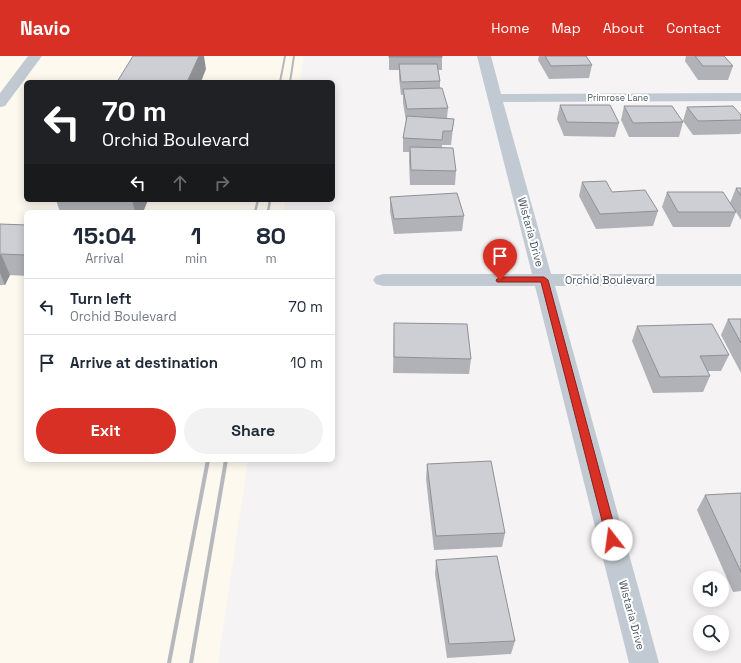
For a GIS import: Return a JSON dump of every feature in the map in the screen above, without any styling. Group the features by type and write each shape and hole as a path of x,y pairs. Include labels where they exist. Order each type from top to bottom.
{"street":[{"path":"0,103 35,56"},
{"name":"Wistaria Drive","path":"484,56 644,663"},
{"name":"Primrose Lane","path":"495,98 741,97"},
{"name":"Orchid Boulevard","path":"383,280 741,280"}],"shaded area":[{"path":"0,56 304,56 300,80 24,80 24,202 285,202 284,210 24,210 24,462 248,462 218,663 0,663"}],"building":[{"path":"133,56 199,56 188,80 118,80"},
{"path":"442,56 442,57 389,57"},
{"path":"545,56 586,56 592,65 551,66"},
{"path":"695,56 724,56 733,66 703,66"},
{"path":"399,64 437,64 440,81 401,82"},
{"path":"442,88 448,108 407,109 403,89"},
{"path":"560,105 610,105 619,123 567,122"},
{"path":"624,106 672,106 683,122 633,123"},
{"path":"733,106 741,115 741,120 698,121 687,107"},
{"path":"407,116 454,119 452,131 443,131 442,140 403,138"},
{"path":"410,147 453,148 456,171 411,170"},
{"path":"606,181 612,192 645,190 658,211 600,214 582,182"},
{"path":"736,188 741,188 741,196"},
{"path":"667,192 723,192 736,212 678,212"},
{"path":"457,193 464,216 394,219 390,197"},
{"path":"0,224 24,225 24,255 1,254 0,256"},
{"path":"728,319 741,319 741,343"},
{"path":"394,323 467,324 471,359 394,357"},
{"path":"712,324 729,355 700,356 710,376 660,377 637,326"},
{"path":"491,461 505,533 436,536 427,464"},
{"path":"741,493 741,572 705,495"},
{"path":"497,556 515,641 449,644 436,560"}],"railway":[{"path":"280,80 285,56"},
{"path":"290,80 294,56"},
{"path":"256,210 258,202"},
{"path":"268,210 270,202"},
{"path":"169,663 208,462"},
{"path":"191,663 226,462"}],"route":[{"path":"500,280 544,280 612,540"}]}
